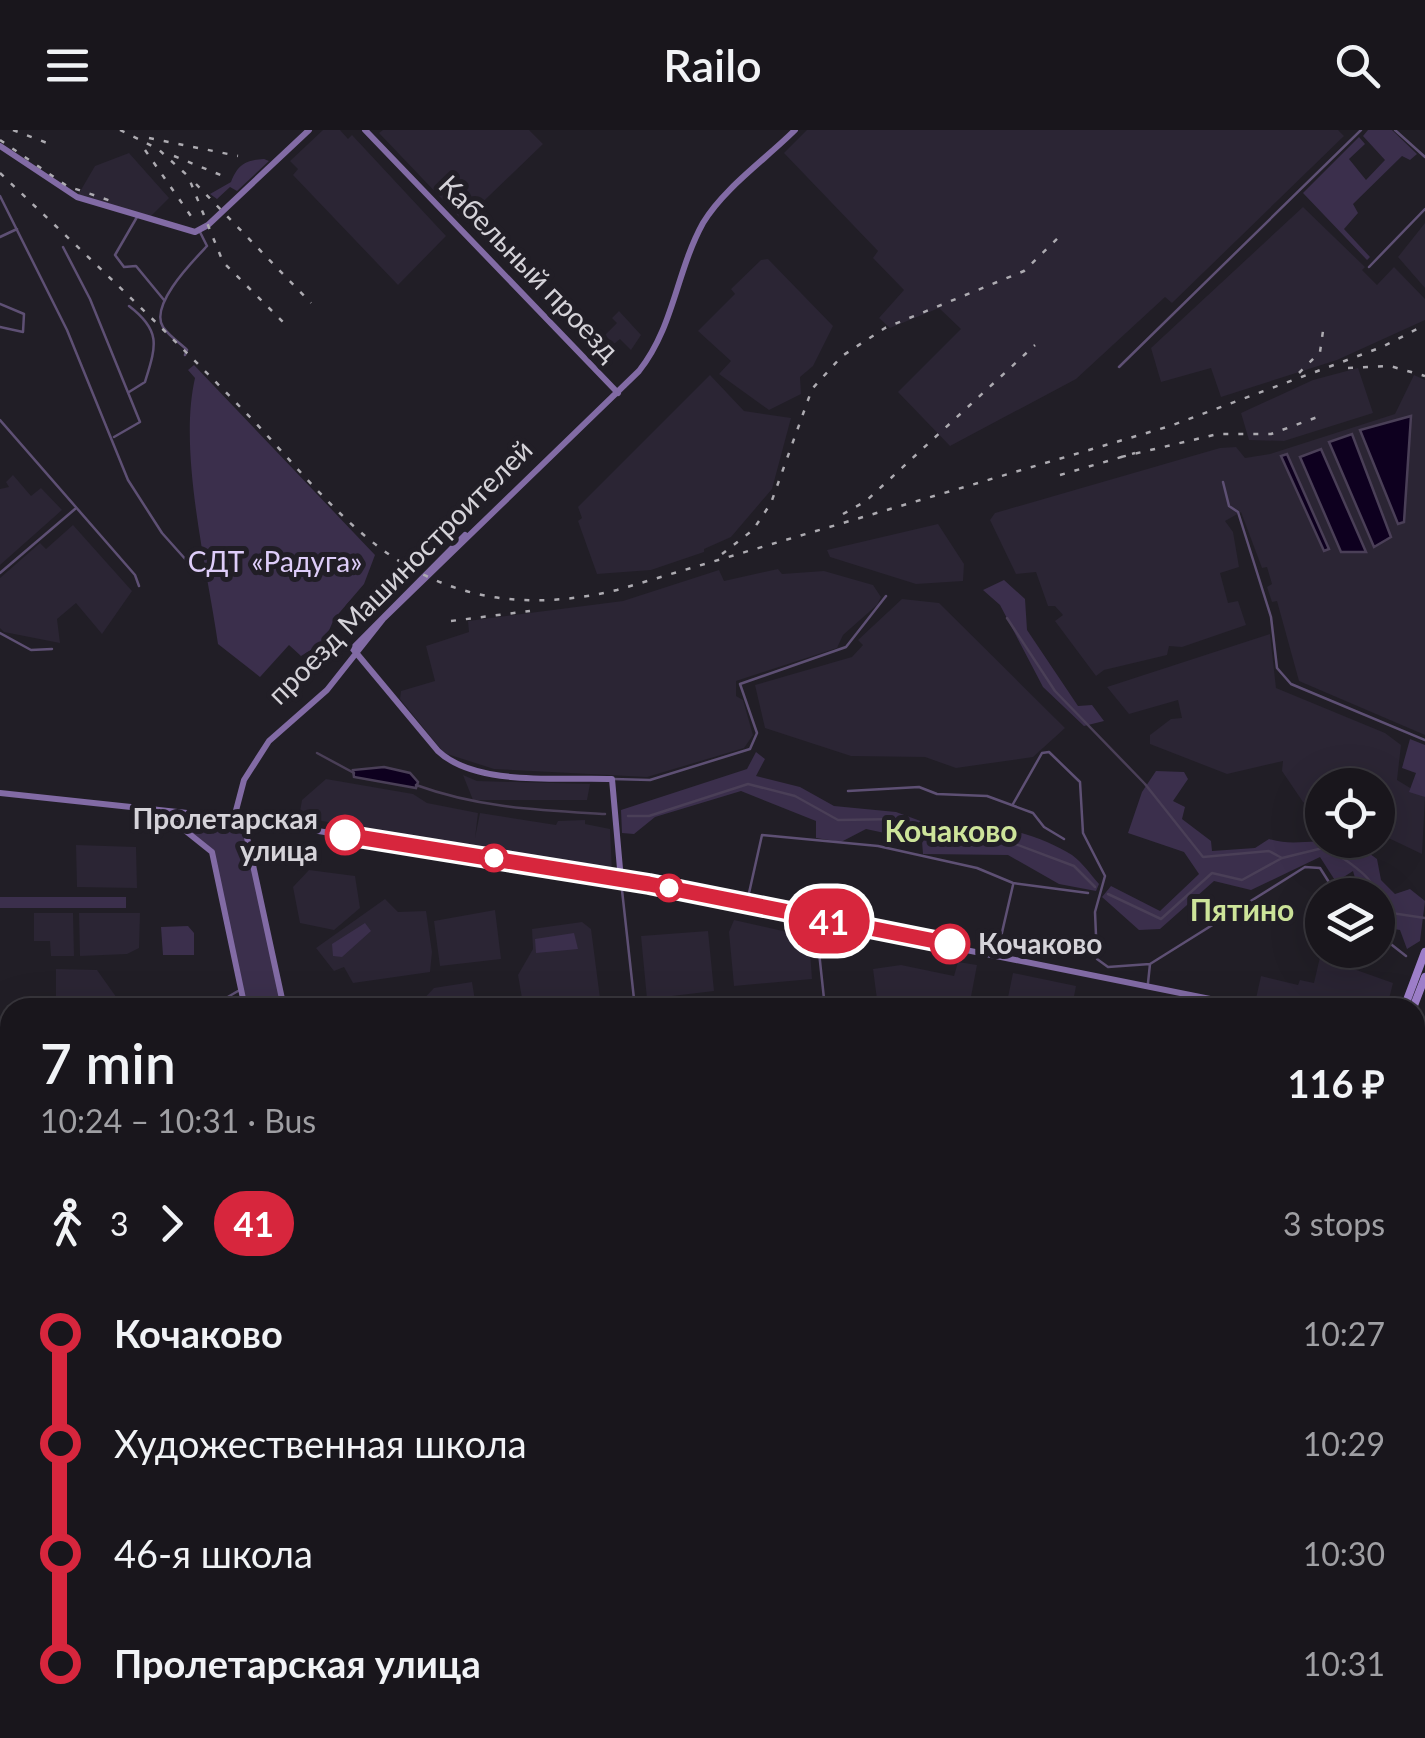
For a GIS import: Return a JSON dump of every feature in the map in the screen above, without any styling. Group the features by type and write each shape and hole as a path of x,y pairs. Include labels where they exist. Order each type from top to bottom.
{"main road":[{"path":"0,146 63,191 137,217 200,230 308,130"},
{"name":"Кабельный проезд","path":"365,130 617,392"},
{"name":"проезд Машиностроителей","path":"236,819 242,780 269,741 327,690 354,650 384,618 617,392 659,339 705,220 793,130"},
{"path":"354,650 438,751 455,764 487,774 612,780 621,880"},
{"path":"0,793 236,819 621,880 1210,998"},
{"path":"160,810 212,852 243,998"},
{"path":"236,819 281,998"},
{"path":"1411,998 1425,952"}],"street":[{"path":"1119,367 1362,130"},
{"path":"1396,130 1425,157"},
{"path":"0,196 67,330 84,379 135,492 164,536 187,561"},
{"path":"1369,267 1425,209"},
{"path":"137,217 115,255 124,267 136,266 148,276 165,301"},
{"path":"0,237 16,229"},
{"path":"185,354 186,350 160,322 165,301 207,246 200,230"},
{"path":"63,246 90,299 140,422 112,438"},
{"path":"0,304 24,314 23,332 0,327"},
{"path":"127,392 145,382 158,344 154,330 129,306"},
{"path":"0,420 135,575 140,586"},
{"path":"1222,482 1229,506 1238,512 1266,600 1280,674 1292,684 1425,740"},
{"path":"0,573 76,508"},
{"path":"612,780 650,780 750,749 757,733 740,684 846,648 886,596"},
{"path":"0,633 31,650 52,650"},
{"path":"1014,804 1042,753 1048,752 1080,782 1083,833 1105,876 1095,912 1097,959 1108,968 1150,964 1305,868 1318,866 1325,878"},
{"path":"848,791 920,786 937,794 987,796 1033,813 1044,827 1064,839"},
{"path":"746,904 762,835 776,833 836,845 878,846 1016,882 1088,892"},
{"path":"621,880 634,998"},
{"path":"997,954 1016,882"},
{"path":"815,918 824,998"},
{"path":"1395,947 1406,956"},
{"path":"1148,984 1150,964"},
{"path":"226,998 241,989"}],"shaded area":[{"path":"323,130 340,130 348,139 352,135 446,236 398,285 293,175 298,169 290,161"},
{"path":"529,130 543,144 463,221 379,133"},
{"path":"807,130 1338,130 1344,136 1172,303 1165,297 1076,379 950,446 898,392 961,329 939,308 890,328 879,318 904,290 873,258 878,251 784,153"},
{"path":"129,153 169,198 149,218 78,195 95,166"},
{"path":"1303,207 1365,267 1362,270 1377,285 1394,267 1425,299 1425,320 1337,360 1221,397 1211,368 1161,382 1151,348"},
{"path":"1425,223 1425,288 1398,257"},
{"path":"768,259 833,326 813,366 800,377 801,394 769,410 719,374 731,361 698,331 735,294 731,289 761,260"},
{"path":"619,311 641,335 631,350 620,339 614,344 605,335 617,323 612,318"},
{"path":"1358,368 1373,413 1284,441 1249,440 1241,413 1313,380"},
{"path":"710,375 744,411 791,418 772,489 731,537 704,552 651,570 597,574 578,521 582,518 578,507"},
{"path":"1414,375 1425,380 1425,735 1299,681 1277,601 1272,602 1267,587 1272,584 1267,567 1262,568 1241,512 1225,521 1233,532 1239,567 1220,573 1228,603 1238,601 1246,625 1182,647 1169,646 1167,655 1104,670 1096,676 1055,621 1063,615 1055,606 1048,606 1036,572 1016,574 990,520 995,513 1220,448 1236,447 1245,458 1270,454 1395,414"},
{"path":"1411,416 1404,522 1398,524 1360,430"},
{"path":"1352,434 1391,537 1374,547 1329,442"},
{"path":"1321,449 1366,552 1341,552 1300,457"},
{"path":"1287,454 1329,549 1324,551 1281,456"},
{"path":"13,475 31,496 41,488 62,510 0,565 0,489 9,487 6,482"},
{"path":"938,524 964,564 963,581 916,584 830,557 827,550"},
{"path":"73,525 132,591 102,634 76,603 57,619 60,643 4,632 0,628 0,578 40,543 46,549"},
{"path":"778,569 782,574 824,571 873,585 881,597 843,635 837,648 736,681 736,696 743,700 753,735 744,748 647,777 494,769 444,753 400,699 401,691 435,681 426,646 469,632 468,621 623,601 719,570 724,581"},
{"path":"902,599 939,603 1065,728 1033,757 956,768 925,757 851,756 765,728 755,685 852,657 863,645 858,640"},
{"path":"1270,634 1276,688 1385,733 1401,745 1397,780 1425,797 1422,854 1395,841 1395,768 1305,768 1305,803 1282,771 1283,761 1227,774 1150,744 1150,735 1171,719 1182,718 1178,700 1129,714 1107,687"},
{"path":"384,767 410,773 418,782 416,788 354,777 353,770"},
{"path":"463,775 477,781 590,784 587,800 473,800"},
{"path":"326,779 413,794 427,803 478,813 475,838 480,813 556,825 558,821 585,820 585,824 610,829 612,872 299,817 302,800"},
{"path":"76,845 136,847 137,888 77,887"},
{"path":"309,870 355,876 360,908 334,930 300,923 293,887"},
{"path":"385,899 398,912 426,911 432,952 430,972 353,983 344,967 334,971 316,948"},
{"path":"495,910 501,959 440,966 434,921"},
{"path":"34,913 73,913 74,956 51,956 50,941 34,941"},
{"path":"79,913 140,913 139,948 127,954 80,956"},
{"path":"734,920 809,937 812,979 734,986 729,932"},
{"path":"582,922 591,929 600,998 522,998 518,975 533,949 532,929"},
{"path":"708,931 714,991 647,998 641,936"},
{"path":"958,962 977,965 971,998 877,998 873,969 901,965 954,976"},
{"path":"1317,968 1351,968 1393,983 1389,998 1256,998 1261,976 1298,985 1300,980 1314,983"},
{"path":"56,969 97,970 117,998 56,998"},
{"path":"1013,973 1076,986 1074,998 1008,998"},
{"path":"472,982 475,998 425,998 434,988"}],"green space":[{"path":"1368,130 1392,130 1417,154 1410,160 1402,156 1353,204 1358,213 1344,229 1370,257 1367,260 1303,193 1359,137 1365,144 1349,159 1366,180 1385,160 1363,136"},
{"path":"269,161 237,191 230,187 217,199 210,194 231,182 243,164"},
{"name":"СДТ «Радуга»","path":"194,365 375,555 364,584 334,619 324,642 301,656 289,645 260,677 218,644 192,474 191,408 195,378 188,370"},
{"path":"1004,580 1025,599 1027,630 1078,706 1092,705 1104,721 1084,726 1043,687 1000,605 983,590"},
{"path":"1410,739 1425,745 1425,797 1409,792 1416,773 1402,768"},
{"path":"756,752 765,759 756,776 800,787 834,806 896,812 945,830 991,826 1027,835 1072,855 1099,884 1096,891 1059,884 1008,855 923,854 922,841 866,829 841,842 816,838 816,821 741,791 655,817 634,834 622,833 621,810 747,769"},
{"path":"1156,771 1184,772 1188,779 1173,801 1185,807 1182,819 1211,841 1212,851 1255,848 1269,839 1305,842 1305,858 1318,858 1251,890 1214,881 1160,929 1139,930 1102,897 1111,886 1160,911 1199,874 1184,852 1128,833 1142,792"},
{"path":"169,818 243,826 282,998 243,998 215,858"},
{"path":"1321,858 1377,859 1381,878 1355,878 1353,871 1333,878"},
{"path":"1410,889 1425,901 1420,941 1407,949 1400,930 1395,929 1395,894"},
{"path":"0,897 126,897 126,908 0,908"},
{"path":"365,923 371,931 342,957 333,956 332,944"},
{"path":"188,926 194,933 194,955 163,955 161,927"},
{"path":"574,933 578,949 536,953 535,939"}],"waterway":[{"path":"1007,618 1055,691 1145,784 1203,857 1269,851 1282,858"},
{"path":"317,753 354,773"},
{"path":"628,816 649,816 748,784 795,796 838,820 900,819 949,839 964,830 978,830 1074,866 1095,887"},
{"path":"416,785 486,803 605,814"},
{"path":"1108,894 1161,919 1212,873 1242,880 1282,858 1327,847 1368,878"},
{"path":"1395,914 1425,918"}],"railway":[{"path":"13,130 55,146"},
{"path":"120,130 158,149 188,176 223,262 283,322"},
{"path":"149,138 238,156"},
{"path":"0,140 67,186 117,203"},
{"path":"145,150 193,219"},
{"path":"174,156 228,178"},
{"path":"0,173 185,351 365,536 436,580 486,596 512,599 564,599 617,590 1170,426 1382,347 1425,325"},
{"path":"196,184 311,303"},
{"path":"722,554 753,530 771,503 812,389 842,356 885,328 1024,271 1062,234"},
{"path":"1299,373 1320,352 1324,324"},
{"path":"843,514 866,501 1035,345"},
{"path":"1348,368 1390,366 1425,376"},
{"path":"1121,457 1218,434 1271,434 1323,415"},
{"path":"1060,475 1135,453"},
{"path":"451,621 530,611"}],"bus line":[{"name":"41","path":"345,835 649,884 950,944"}],"place":[{"name":"Пролетарская улица","path":"345,835"},
{"name":"Кочаково","path":"950,944"}],"district":[{"name":"Кочаково","path":"951,832"},
{"name":"Пятино","path":"1242,911"}]}
